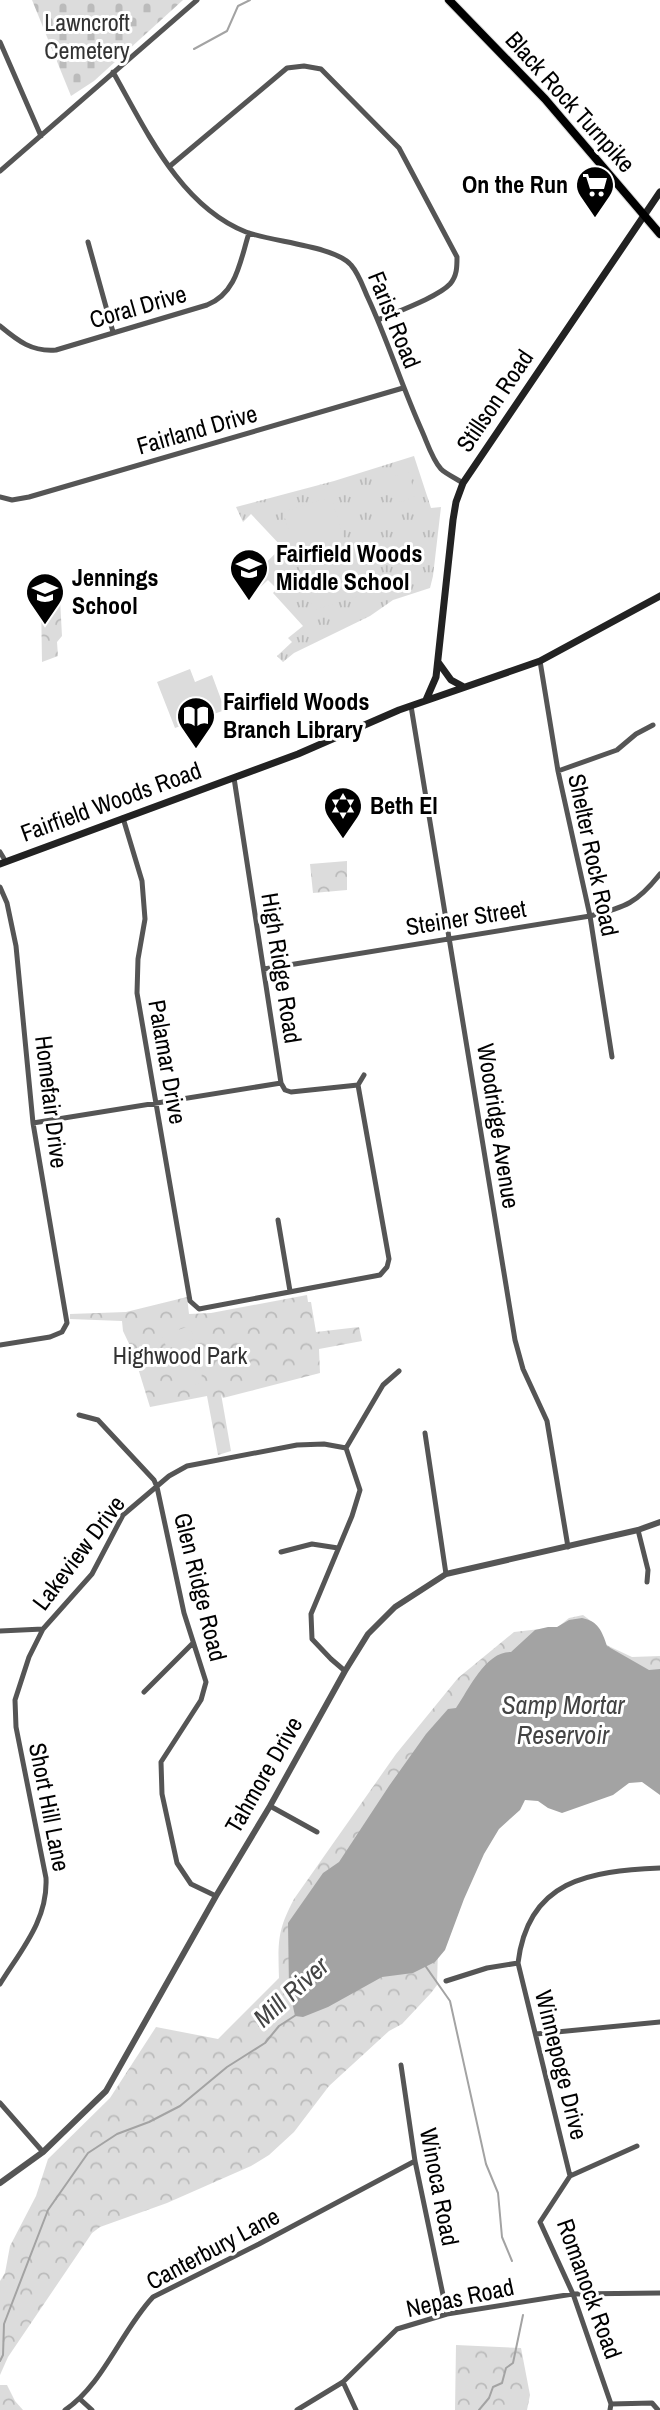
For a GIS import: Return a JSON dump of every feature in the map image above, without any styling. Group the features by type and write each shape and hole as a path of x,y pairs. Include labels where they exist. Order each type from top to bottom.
{"main road":[{"name":"Black Rock Turnpike","path":"449,0 545,99 660,234"},
{"name":"Stillson Road","path":"426,700 436,677 453,520 463,483 660,192"},
{"name":"Fairfield Woods Road","path":"3,863 298,754 426,700 540,661 660,596"},
{"path":"438,661 444,673 464,687"}],"street":[{"path":"0,171 197,0"},
{"path":"0,42 41,135"},
{"path":"170,166 287,68 304,65 321,69 399,148 457,257 457,271 452,283 443,290 378,320"},
{"name":"Farist Road","path":"113,72 170,166 188,190 220,219 249,233 338,255 354,268 378,320 403,388 441,469 463,483"},
{"name":"Coral Drive","path":"0,326 28,346 40,351 56,350 220,300 233,284 249,233"},
{"path":"88,242 114,331"},
{"name":"Fairland Drive","path":"0,497 29,497 403,388"},
{"name":"Shelter Rock Road","path":"540,661 558,771 590,916 612,1057"},
{"name":"Woodridge Avenue","path":"411,706 515,1340 523,1369 547,1421 568,1547"},
{"path":"558,771 617,750 636,734 653,725"},
{"name":"High Ridge Road","path":"234,778 281,1083"},
{"name":"Palamar Drive","path":"123,818 142,881 145,919 138,959 137,993 190,1301 199,1309 290,1291"},
{"path":"0,852 3,863"},
{"name":"Steiner Street","path":"264,969 590,916 631,904 660,874"},
{"name":"Homefair Drive","path":"0,887 7,904 16,946 33,1123 67,1323 62,1332 50,1337 0,1345"},
{"path":"278,1220 290,1291 380,1275 387,1267 389,1259 358,1085 365,1075"},
{"path":"33,1123 281,1083 285,1090 291,1092 358,1085"},
{"path":"345,1671 312,1639 311,1614 352,1516 359,1490 346,1448 383,1385 399,1371"},
{"name":"Glen Ridge Road","path":"79,1415 98,1420 154,1480 157,1487 192,1644 206,1682 201,1700 161,1762 162,1794 177,1863 191,1884 216,1896"},
{"path":"425,1433 446,1574"},
{"name":"Lakeview Drive","path":"0,1630 43,1629 92,1574 123,1516 169,1476 187,1466 297,1445 324,1444 346,1448"},
{"name":"Tahmore Drive","path":"0,2183 43,2152 106,2091 345,1671 368,1634 395,1606 446,1574 638,1530 660,1522"},
{"path":"638,1530 648,1570 647,1581"},
{"path":"281,1552 312,1544 338,1548"},
{"name":"Short Hill Lane","path":"0,1984 35,1929 47,1896 46,1878 16,1727 15,1700 25,1666 43,1629"},
{"path":"144,1692 192,1644"},
{"path":"270,1806 317,1832"},
{"name":"Winnepoge Drive","path":"570,2176 518,1963 520,1942 529,1919 554,1890 605,1871 660,1868"},
{"name":"Winnepoge Drive","path":"446,1981 487,1968 518,1963"},
{"path":"536,2034 660,2022"},
{"name":"Winoca Road","path":"401,2065 415,2161 447,2314"},
{"path":"0,2103 43,2152"},
{"path":"570,2176 637,2146"},
{"name":"Canterbury Lane","path":"65,2410 81,2400 140,2311 153,2297 260,2244 415,2161"},
{"name":"Romanock Road","path":"570,2176 540,2222 573,2294 611,2407"},
{"name":"Nepas Road","path":"297,2410 343,2382 397,2329 447,2314 573,2294 660,2293"},
{"path":"343,2382 356,2410"},
{"path":"81,2400 92,2410"},
{"path":"611,2407 652,2403 658,2410"}],"green space":[{"name":"Lawncroft Cemetery","path":"32,0 183,0 94,81 71,96"},
{"path":"414,456 431,508 441,507 430,588 393,600 370,616 294,653 283,662 277,656 292,642 288,638 303,626 273,593 277,589 268,580 253,594 243,585 282,547 251,514 243,522 236,507"},
{"path":"409,472 415,496 402,502 390,497 384,488 384,479"},
{"path":"331,497 362,595 314,610 283,512"},
{"path":"60,599 62,636 57,642 58,656 42,662 41,600"},
{"path":"190,669 195,682 212,675 225,710 175,728 157,682"},
{"path":"347,861 347,890 313,893 310,864"},
{"name":"Highwood Park","path":"307,1295 308,1302 311,1302 316,1332 359,1327 362,1341 319,1349 320,1373 223,1398 221,1394 231,1451 218,1455 207,1396 150,1407 133,1352 123,1331 122,1321 70,1319 70,1314 126,1312 187,1297 189,1314 211,1313"},
{"path":"190,1326 194,1339 167,1349 162,1335"},
{"path":"183,1354 193,1356 196,1372 202,1372 201,1383 195,1385 191,1378 175,1382 172,1378 170,1365"},
{"path":"583,1615 595,1624 600,1642 632,1657 660,1656 660,1776 512,1786 438,1948 437,1985 431,1993 402,2024 389,2031 329,2086 294,2132 269,2155 251,2166 167,2203 100,2227 92,2233 8,2357 0,2375 0,2281 5,2273 10,2246 36,2196 48,2159 110,2098 156,2027 218,2039 279,1978 280,1937 284,1920 294,1899 396,1754 458,1678 514,1632 558,1627 569,1618"},
{"path":"456,2345 521,2348 530,2395 527,2410 455,2410"},
{"path":"0,2385 7,2385 23,2410 0,2410"}],"water":[{"name":"Samp Mortar Reservoir","path":"582,1618 599,1628 607,1646 649,1670 660,1669 660,1795 642,1782 629,1783 613,1795 562,1813 538,1801 525,1800 520,1810 499,1829 484,1854 445,1950 435,1962 413,1973 382,1977 328,2007 303,2017 295,2016 289,1987 288,1923 323,1873 339,1862 426,1734 448,1709 456,1708 486,1664 502,1653 511,1652 535,1630 557,1627 569,1620"}],"waterway":[{"path":"194,49 227,31 238,6 250,0"},
{"path":"424,1964 450,2001 486,2164 498,2193 502,2237 512,2261"},
{"name":"Mill River","path":"0,2361 3,2355 4,2324 48,2210 88,2153 117,2134 180,2106 227,2067 265,2043 279,2026 296,2015"},
{"path":"479,2410 489,2398 493,2387 502,2383 506,2368 513,2363 523,2315"}],"place":[{"name":"On the Run","path":"595,219"},
{"name":"Fairfield Woods Middle School","path":"249,602"},
{"name":"Jennings School","path":"45,626"},
{"name":"Fairfield Woods Branch Library","path":"196,750"},
{"name":"Beth El","path":"343,840"}]}
